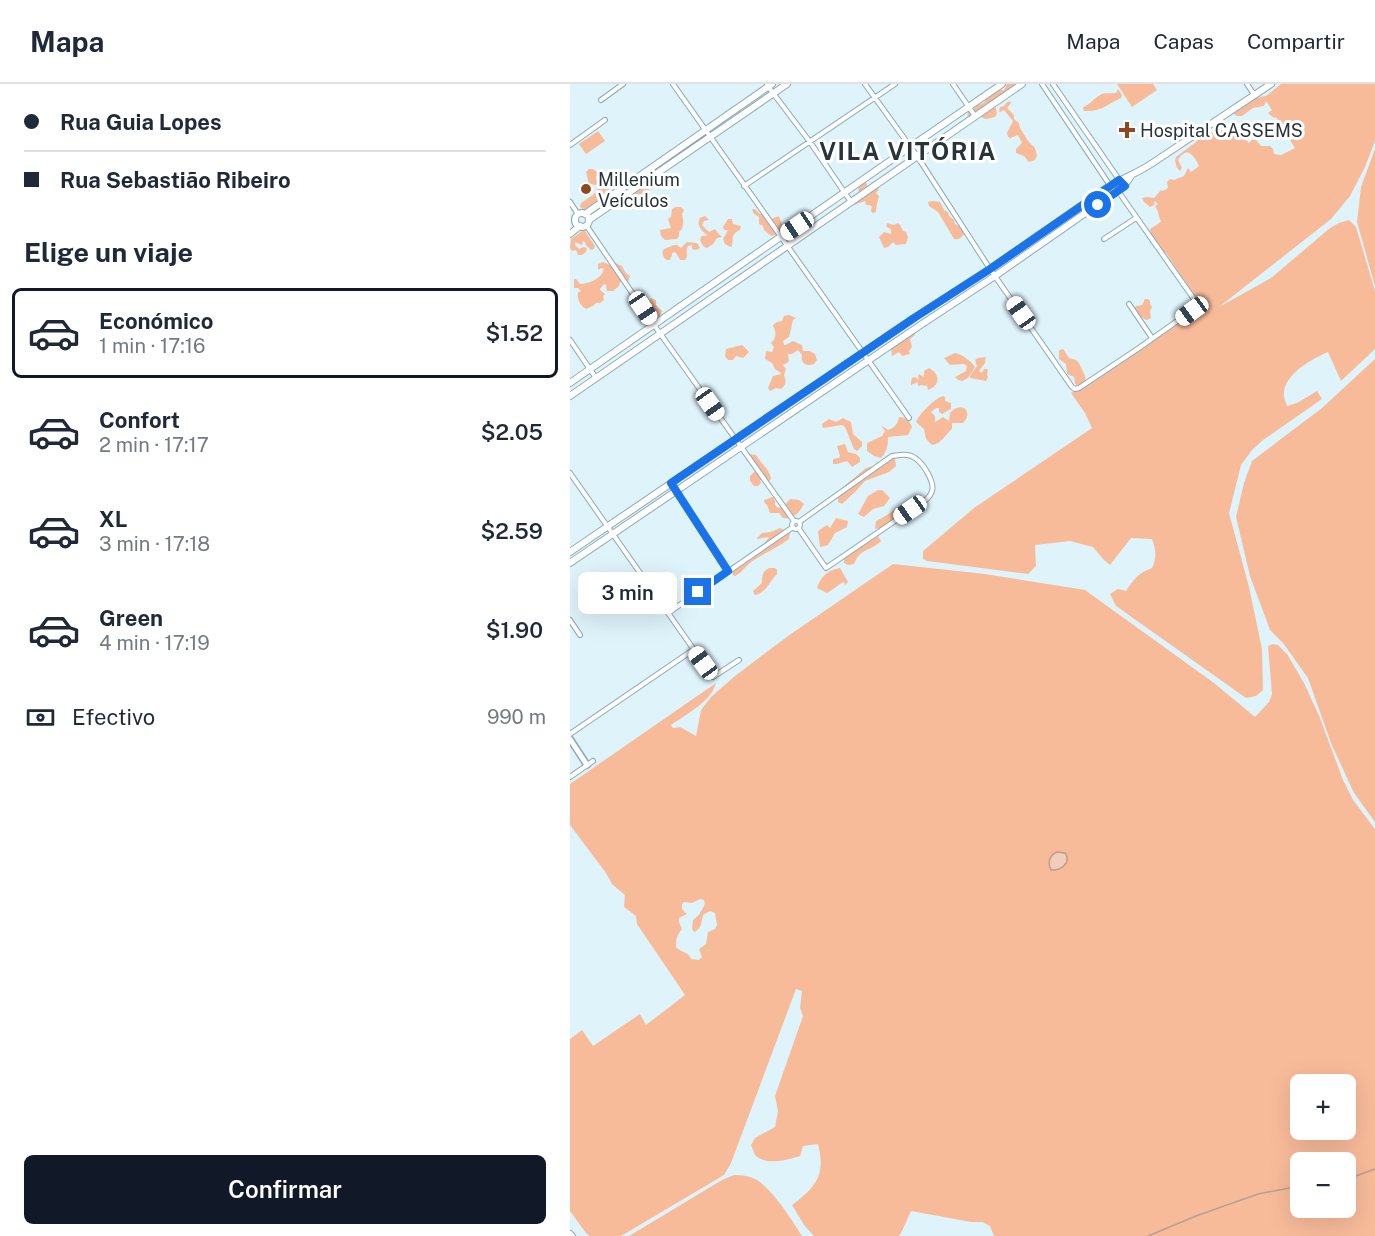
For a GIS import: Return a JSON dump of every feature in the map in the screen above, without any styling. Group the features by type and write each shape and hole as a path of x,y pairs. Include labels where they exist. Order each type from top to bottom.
{"main road":[{"path":"570,234 786,84"},
{"path":"570,383 1002,84"},
{"path":"570,396 1022,84"},
{"path":"570,552 1119,180 1131,176 1271,84"},
{"path":"577,218 769,85"},
{"path":"570,563 1064,229 1125,186 1131,176"},
{"path":"577,218 588,216 585,224"},
{"path":"577,218 577,224 585,224"},
{"path":"1059,222 1064,229"}],"street":[{"path":"601,100 623,84"},
{"path":"672,84 909,418"},
{"path":"865,84 917,156 990,269 1075,389 1197,307 1196,302 1111,186 1041,84"},
{"path":"744,186 895,84"},
{"path":"953,84 975,116"},
{"path":"1053,84 1125,186"},
{"path":"1247,84 1255,96"},
{"path":"1257,84 1262,90"},
{"path":"769,85 851,202"},
{"path":"1068,123 1076,118"},
{"path":"570,145 605,120"},
{"path":"570,202 577,218"},
{"path":"1104,239 1136,218"},
{"path":"585,224 740,447 801,525 799,529"},
{"path":"1129,304 1152,338"},
{"path":"570,340 596,378"},
{"path":"668,613 892,456 903,454 915,458 927,470 933,485 932,492 927,499 826,568 799,529 793,527"},
{"path":"570,473 713,677 739,660"},
{"path":"671,483 728,571"},
{"path":"570,620 580,635"},
{"path":"587,765 570,736 693,650"},
{"path":"570,777 593,761"}],"shaded area":[{"path":"1007,84 1026,84 995,105 997,113 995,117 986,119 978,116 967,120 968,112 984,103 996,90 1004,90"},
{"path":"1117,84 1153,84 1157,90 1132,107"},
{"path":"1281,84 1375,84 1375,141 1350,196 1331,219 1219,307 1271,278 1330,228 1349,220 1356,227 1375,291 1375,349 1341,381 1328,352 1299,369 1285,388 1284,397 1287,406 1317,391 1322,399 1263,440 1241,465 1229,513 1249,587 1262,649 1263,690 1256,696 1246,698 1116,606 1110,594 1118,589 1126,591 1137,577 1152,568 1155,554 1152,539 1131,538 1110,565 1093,547 1070,541 1035,545 1036,566 1028,574 927,561 923,559 923,551 974,508 1092,428 1071,393 1081,387 1075,384 1074,377 1067,374 1066,364 1059,359 1059,350 1063,349 1069,358 1079,363 1086,384 1203,308 1166,253 1159,248 1156,241 1150,238 1150,229 1161,221 1155,206 1158,204 1155,201 1150,207 1142,198 1154,198 1161,190 1168,188 1167,182 1170,179 1174,180 1184,176 1188,168 1191,172 1199,166 1193,155 1187,152 1178,160 1182,168 1180,171 1175,161 1176,157 1196,142 1200,135 1204,137 1228,129 1228,135 1243,137 1249,143 1256,140 1261,146 1270,146 1274,154 1281,155 1295,148 1276,117 1268,113 1272,110 1266,101 1264,106 1253,108 1242,116 1236,116 1233,112 1239,101 1266,96"},
{"path":"1118,89 1122,95 1121,98 1100,109 1084,111 1083,107 1098,97 1116,93"},
{"path":"1010,101 1007,108 1035,148 1037,156 1035,160 1029,162 1024,156 1016,153 1016,149 1022,143 1018,135 1008,137 1007,133 1013,121 1004,110 999,111 1000,107"},
{"path":"598,131 605,141 586,154 579,144"},
{"path":"1375,149 1375,286 1357,222 1361,187"},
{"path":"589,169 598,173 596,178 599,183 609,184 611,192 585,211 580,207 581,203 593,195 598,188 597,185 589,184 586,172"},
{"path":"640,175 648,176 644,186 649,186 650,194 643,200 643,203 640,201 634,203 636,195 626,187"},
{"path":"864,181 867,186 863,189 864,191 877,186 879,189 876,193 879,196 876,212 872,213 872,207 866,205 865,201 854,205 851,203 862,192 859,192 858,188"},
{"path":"928,202 940,202 955,224 962,228 964,234 961,238 954,239 938,212 929,206"},
{"path":"676,207 684,210 683,227 677,239 665,240 660,230 671,228 668,219 671,217 672,209"},
{"path":"753,209 760,214 768,213 771,219 779,216 784,228 783,233 779,232 771,236 759,224 759,217 754,214"},
{"path":"705,216 709,220 704,221 702,225 709,232 715,229 722,237 717,238 707,248 700,239 707,235 699,226 700,218"},
{"path":"728,219 732,219 733,224 741,226 733,236 731,247 725,244 723,239 728,230 724,230 723,227"},
{"path":"887,223 900,225 908,237 906,244 896,245 893,242 884,248 879,237 884,232 891,234 891,229 886,227"},
{"path":"585,231 595,246 591,250 583,241 582,245 575,242 579,249 587,248 586,252 578,255 576,250 572,251 570,248 571,239"},
{"path":"687,242 697,243 700,248 696,250 692,249 692,245 688,246 685,260 680,260 673,252 670,260 664,258 664,249 674,245 681,248"},
{"path":"603,262 610,265 613,262 622,266 630,276 628,282 620,282 613,291 607,291 604,284 600,290 605,294 604,300 586,309 579,300 578,292 581,291 574,288 574,279 580,284 596,280 604,269 598,270 598,264"},
{"path":"642,298 648,303 651,298 656,300 656,305 662,311 660,316 651,318 647,309 640,306 638,302"},
{"path":"1145,299 1150,301 1152,307 1151,318 1147,320 1140,318 1133,310 1136,306 1142,305"},
{"path":"789,315 796,318 793,320 789,337 783,341 784,345 793,341 802,345 803,351 815,354 817,360 814,364 807,365 803,362 798,350 788,354 789,361 783,365 786,369 785,384 781,389 776,388 770,391 768,388 773,376 781,373 765,359 766,351 772,352 774,347 771,343 775,335 773,325 782,321 784,316"},
{"path":"906,330 915,333 910,339 912,347 910,354 902,356 899,352 892,356 893,344"},
{"path":"742,345 749,352 743,358 736,356 733,360 728,360 725,356 726,349"},
{"path":"955,353 966,358 975,367 968,378 962,381 955,377 966,371 967,366 964,364 950,365 944,358"},
{"path":"986,357 979,371 982,373 984,369 988,369 986,381 970,378 977,366 975,360"},
{"path":"1375,359 1375,822 1354,793 1331,743 1308,678 1283,643 1270,630 1250,576 1236,517 1252,461 1322,408"},
{"path":"929,368 933,370 938,379 932,388 928,390 927,385 918,386 918,382 911,385 912,378 919,380 919,374 924,377 924,371"},
{"path":"943,396 945,401 951,403 951,409 942,414 939,408 931,412 935,416 935,422 943,417 949,421 950,413 954,409 965,409 967,415 963,423 952,423 952,429 940,441 932,445 926,439 924,429 916,422 928,407"},
{"path":"899,417 909,421 912,427 908,435 888,437 887,448 881,458 867,451 867,443 882,436 885,431 881,425 888,430 896,425"},
{"path":"843,418 851,422 853,434 862,442 862,446 857,451 845,427 842,425 823,428 822,424 829,419 836,422"},
{"path":"845,444 848,452 860,458 860,462 852,467 847,461 833,464 833,459 840,456 837,446"},
{"path":"750,454 756,455 767,469 771,479 769,481 760,480 761,483 758,486 754,486 750,481 750,476 757,469 755,464 746,460"},
{"path":"888,456 895,458 896,466 889,472 865,481 842,504 838,502 838,494 843,487 866,468 874,466"},
{"path":"882,490 890,498 884,506 873,509 864,517 858,514 868,496"},
{"path":"773,497 778,508 784,506 790,499 799,500 804,504 796,515 783,518 779,513 770,513 764,502"},
{"path":"905,503 911,503 914,509 889,524 875,529 876,521"},
{"path":"836,518 848,521 847,527 835,533 828,545 820,547 818,531 827,525 830,528"},
{"path":"780,528 790,533 789,539 752,562 735,576 733,575 730,569 732,565 753,554 769,537 756,539 762,533"},
{"path":"878,536 881,541 863,552 854,564 844,563 844,554 860,548"},
{"path":"893,564 985,574 1085,590 1214,683 1255,717 1269,702 1272,694 1268,646 1278,645 1287,654 1304,683 1353,800 1375,829 1375,1236 994,1236 990,1226 982,1222 911,1211 899,1236 814,1236 792,1205 813,1186 820,1172 818,1144 803,1146 800,1156 777,1161 765,1160 755,1155 751,1145 755,1138 775,1127 778,1111 775,1096 803,1016 800,1008 802,991 796,989 731,1163 724,1175 621,1236 590,1236 586,1233 570,1211 570,1039 582,1030 593,1046 640,1014 646,1025 685,995 637,924 636,916 624,907 625,895 612,884 570,825 570,784 716,683 704,702 671,725 673,728 680,727 696,736 701,710 711,697 788,636","holes":["704,900 705,904 699,915 693,920 692,929 694,932 698,929 703,915 710,911 715,913 717,925 715,929 708,932 706,944 699,949 702,957 699,960 691,959 676,947 677,937 682,929 679,918 687,914 682,909 682,904"]},
{"path":"769,568 775,568 777,574 765,590 755,595 753,591 762,583 763,574"},
{"path":"840,568 848,582 845,585 844,582 827,593 817,588 825,574"},
{"path":"1057,852 1065,853 1066,863 1058,869 1051,870 1050,859"},
{"path":"734,1175 752,1178 763,1185 782,1206 802,1236 629,1236 722,1180"}],"waterway":[{"path":"1356,1176 1375,1169"},
{"path":"1148,1236 1258,1194 1290,1188"}],"place":[{"name":"Hospital CASSEMS","path":"1127,130"},
{"name":"Millenium Veículos","path":"586,189"}],"district":[{"name":"VILA VITÓRIA","path":"908,151"}],"route":[{"path":"698,592 728,571 671,483 1119,180 1125,186 1098,205"}]}
